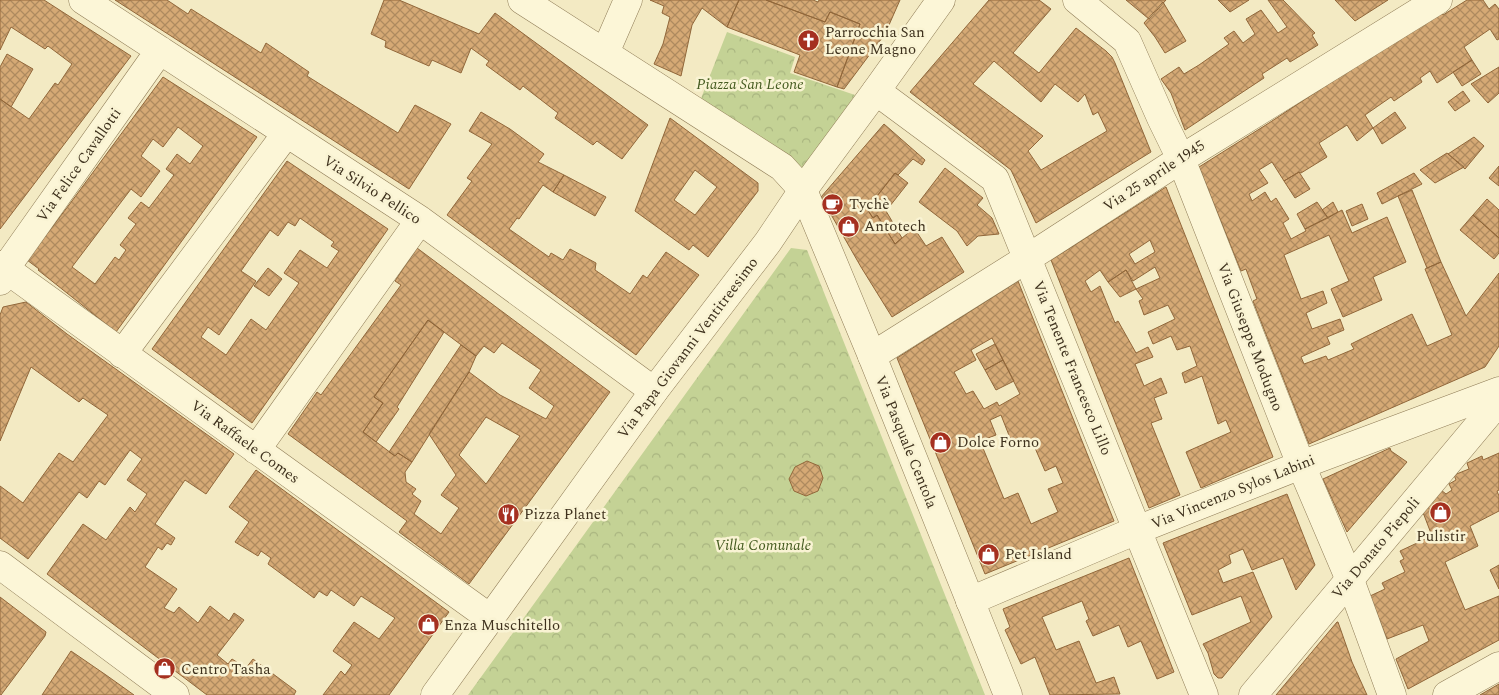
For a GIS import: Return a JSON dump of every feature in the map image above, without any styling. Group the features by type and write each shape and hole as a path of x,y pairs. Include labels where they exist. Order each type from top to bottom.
{"street":[{"name":"Via Silvio Pellico","path":"83,0 420,220 654,391"},
{"path":"522,0 782,167 803,190"},
{"path":"604,53 628,0"},
{"name":"Via Papa Giovanni Ventitreesimo","path":"435,695 654,391 768,242 803,190 941,0"},
{"name":"Via Giuseppe Modugno","path":"1077,0 1126,41 1180,159 1301,465 1350,580 1392,695"},
{"name":"Via 25 aprile 1945","path":"872,356 1180,159 1438,0"},
{"name":"Via Felice Cavallotti","path":"2,272 160,50"},
{"name":"Via Tenente Francesco Lillo","path":"876,92 995,179 1204,695"},
{"path":"122,354 286,134"},
{"name":"Via Pasquale Centola","path":"803,190 1008,695"},
{"path":"256,450 420,220"},
{"name":"Via Raffaele Comes","path":"2,272 122,354 490,618"},
{"name":"Via Vincenzo Sylos Labini","path":"970,601 1137,530 1301,465 1499,391"},
{"name":"Via Donato Piepoli","path":"1253,695 1499,401"},
{"path":"0,565 175,695"},
{"path":"1447,695 1499,666"}],"green space":[{"name":"Piazza San Leone","path":"727,32 795,57 790,73 855,95 805,170 700,101"},
{"name":"Villa Comunale","path":"791,248 807,250 985,695 468,695"}],"building":[{"path":"0,0 44,0 131,56 0,229 0,99 29,119 55,83 58,85 72,64 48,46 45,49 11,27 0,50"},
{"path":"115,0 167,0 188,14 191,9 261,53 266,43 309,72 307,76 398,133 415,105 451,124 409,189"},
{"path":"384,0 399,0 479,34 495,13 648,125 622,159 597,141 593,145 555,118 558,113 523,86 520,90 486,65 489,61 471,48 461,73 432,60 429,66 385,47 386,41 371,34"},
{"path":"650,0 739,0 727,27 702,8 692,25 681,76 654,64 663,44 670,17 662,13 664,6"},
{"name":"Parrocchia San Leone Magno","path":"739,0 766,0 825,22 830,12 860,24 837,87 794,72 800,55 727,27"},
{"path":"766,0 813,0 818,2 819,0 900,0 885,34 844,89 837,87 860,24 830,12 825,22"},
{"path":"989,0 1039,0 1051,9 1013,53 1039,73 1076,28 1112,57 1151,152 1036,223 1011,170 910,92","holes":["994,61 1041,102 1055,84 1078,102 1085,94 1093,115 1098,112 1107,131 1041,170 1028,151 1043,136 973,84"]},
{"path":"1126,0 1166,0 1149,19"},
{"path":"1218,0 1249,0 1230,12"},
{"path":"1268,0 1283,0 1315,33 1312,35 1318,45 1290,62 1287,58 1262,74 1264,78 1185,130 1171,93 1161,79 1179,67 1184,74 1199,65 1229,44 1224,38 1234,31 1243,43 1255,34 1246,19 1261,10 1278,33 1287,27"},
{"path":"1335,0 1388,0 1355,21"},
{"path":"1467,0 1483,0 1489,9 1495,4 1499,9 1499,39 1497,40 1490,29 1464,47 1472,60 1437,83 1430,71 1420,78 1422,82 1394,101 1391,97 1365,115 1373,128 1357,141 1347,125 1319,143 1327,157 1301,173 1299,172 1284,181 1272,162 1259,170 1268,183 1249,194 1252,201 1265,192 1271,202 1276,198 1289,219 1283,223 1291,239 1306,231 1305,229 1342,210 1352,233 1387,217 1406,262 1373,277 1382,300 1343,317 1331,289 1349,281 1329,235 1284,255 1301,299 1323,291 1327,303 1306,313 1312,329 1340,319 1344,330 1327,337 1330,344 1301,357 1304,364 1326,356 1328,360 1354,349 1351,344 1412,314 1427,346 1452,335 1425,269 1441,262 1466,316 1499,273 1499,346 1485,367 1309,444 1253,301 1257,299 1246,269 1241,271 1199,167 1339,77 1442,13 1443,15"},
{"path":"1163,2 1186,41 1165,53 1144,23"},
{"path":"7,54 33,69 11,107 0,99 0,67"},
{"path":"1472,60 1481,74 1462,86 1453,72"},
{"path":"1499,67 1499,93 1488,103 1471,84"},
{"path":"163,77 257,137 116,332 27,260","holes":["178,127 203,146 190,164 177,154 166,169 174,175 149,208 141,202 128,218 136,224 120,245 126,250 119,260 115,257 95,284 72,267 131,189 141,197 160,171 141,156 153,139 163,147"]},
{"path":"1463,91 1470,101 1455,111 1448,102"},
{"path":"481,112 510,129 544,154 538,162 564,175 553,192 543,185 519,219 517,218 509,229 549,257 551,253 563,260 570,249 596,263 595,270 630,294 643,275 647,278 666,252 699,275 636,355 447,215 472,181 467,178 492,144 469,131"},
{"path":"1395,112 1406,128 1382,144 1373,128"},
{"path":"670,118 758,183 758,191 708,257 693,245 689,250 635,211","holes":["695,170 717,187 695,215 674,200"]},
{"path":"884,124 925,160 922,165 913,159 898,175 895,173 867,209 873,218 877,215 895,244 914,228 926,246 942,237 964,272 892,317 821,197"},
{"path":"1474,137 1484,146 1465,169 1448,154"},
{"path":"1447,153 1464,167 1435,183 1420,170"},
{"path":"287,161 388,229 252,423 152,349","holes":["300,218 334,242 331,246 339,251 327,268 300,250 284,273 299,283 266,330 251,319 226,355 201,337 208,327 219,335 256,281 241,271 270,230 278,236 288,222 295,226"]},
{"path":"1499,166 1499,186 1489,178"},
{"path":"945,168 983,198 977,205 992,218 999,234 978,236 967,246 957,231 919,202"},
{"path":"1299,172 1310,189 1295,198 1284,181"},
{"path":"895,173 908,183 886,211 902,238 895,244 877,215 873,218 867,209"},
{"path":"1414,173 1422,184 1382,204 1377,193"},
{"path":"564,175 606,197 595,216 553,192"},
{"path":"1166,187 1273,457 1201,488 1186,452 1231,432 1226,420 1218,424 1202,376 1185,383 1182,373 1197,366 1190,346 1177,350 1171,336 1153,344 1148,332 1175,319 1168,305 1144,315 1139,301 1143,299 1136,289 1160,278 1155,267 1133,281 1126,270 1108,282 1100,270 1085,281 1091,292 1100,286 1115,323 1118,321 1136,353 1148,347 1153,357 1135,364 1144,386 1161,378 1167,393 1154,398 1162,419 1151,423 1180,495 1149,508 1051,260","holes":["1150,240 1155,252 1135,264 1129,254"]},
{"path":"1412,190 1441,262 1427,268 1398,196"},
{"path":"1487,199 1499,210 1499,238 1473,215"},
{"path":"1317,202 1328,218 1305,229 1297,214"},
{"path":"1333,202 1338,212 1328,218 1322,210"},
{"path":"1362,204 1368,219 1352,226 1346,211"},
{"path":"1473,215 1499,238 1499,253 1494,259 1460,230"},
{"path":"417,248 610,392 469,584 399,532 407,521 288,434 317,392 321,395 401,285 395,281","holes":["428,320 476,356 484,346 494,353 502,343 541,370 529,388 554,406 546,419 500,395 469,372 429,434 456,475 441,495 459,508 441,534 414,514 421,501 412,494 416,489 406,482 405,472 412,462 398,453 395,456 363,432 383,403 374,397","486,417 520,436 486,484 459,455"]},
{"path":"268,268 282,279 269,296 254,286"},
{"path":"1126,270 1136,289 1120,297 1108,282"},
{"path":"1018,281 1114,521 985,574 897,358","holes":["992,338 1020,394 999,406 997,402 984,409 973,391 966,394 954,372 976,360 971,350","1001,415 1014,448 1032,441 1045,471 1056,466 1063,483 1048,489 1058,512 1031,524 1018,493 1004,499 980,441 996,435 990,420"]},
{"path":"26,302 67,334 234,454 206,494 185,480 155,524 175,538 171,545 167,543 162,550 158,547 145,567 177,589 164,608 174,613 179,607 198,623 210,606 229,621 234,613 244,620 217,655 228,664 232,659 246,668 253,659 296,691 294,695 207,695 47,574 83,524 106,540 130,507 135,512 147,494 127,480 142,459 130,450 105,485 99,481 87,498 79,492 28,559 0,538 0,486 23,503 59,453 73,462 108,415 83,398 79,402 31,367 0,441 0,315 3,307"},
{"path":"428,320 444,332 397,407 399,409 376,442 363,432 383,403 374,397"},
{"path":"995,344 1003,360 985,370 976,354"},
{"path":"461,345 476,356 469,372 412,462 398,453 395,456 389,452"},
{"path":"1003,360 1014,381 996,390 985,370"},
{"path":"1390,448 1391,451 1407,462 1347,532 1323,479"},
{"path":"1499,453 1499,490 1497,491 1499,511 1470,526 1478,546 1445,562 1465,610 1499,596 1499,640 1408,689 1396,659 1429,641 1423,625 1387,639 1370,596 1385,589 1382,583 1405,572 1400,561 1404,559 1400,551 1432,536 1422,512 1441,490 1446,494 1452,490 1449,484 1456,480 1454,475 1469,469 1467,463 1482,456 1483,460"},
{"path":"807,461 819,466 823,478 818,491 806,496 794,491 789,479 795,467"},
{"path":"256,470 449,612 389,695 323,695 341,671 345,675 352,665 333,651 354,622 379,639 395,618 361,596 354,606 331,590 327,596 319,591 314,598 268,564 271,558 261,551 258,556 235,542 249,522 229,507"},
{"path":"1287,494 1315,565 1296,590 1283,558 1252,570 1243,549 1229,555 1231,563 1218,570 1223,583 1253,572 1272,617 1222,678 1218,678 1214,674 1208,653 1203,644 1251,622 1241,596 1192,615 1163,543"},
{"path":"1129,558 1174,672 1157,679 1141,641 1128,647 1119,625 1093,636 1086,621 1089,619 1082,601 1042,617 1056,650 1079,641 1096,683 1114,677 1120,694 1050,695 1035,657 1021,664 1005,630 1010,627 1003,609"},
{"path":"1499,565 1499,589 1490,570"},
{"path":"0,597 46,632 45,636 1,695 0,695"},
{"path":"1337,622 1367,695 1276,695"},
{"path":"71,651 106,675 134,695 42,695"},
{"path":"1499,684 1499,695 1480,695"}],"place":[{"name":"Parrocchia San Leone Magno","path":"809,41"},
{"name":"Tychè","path":"833,204"},
{"name":"Antotech","path":"848,226"},
{"name":"Dolce Forno","path":"941,442"},
{"name":"Pulistir","path":"1441,513"},
{"name":"Pizza Planet","path":"508,514"},
{"name":"Pet Island","path":"989,554"},
{"name":"Enza Muschitello","path":"428,625"},
{"name":"Centro Tasha","path":"165,669"}]}
